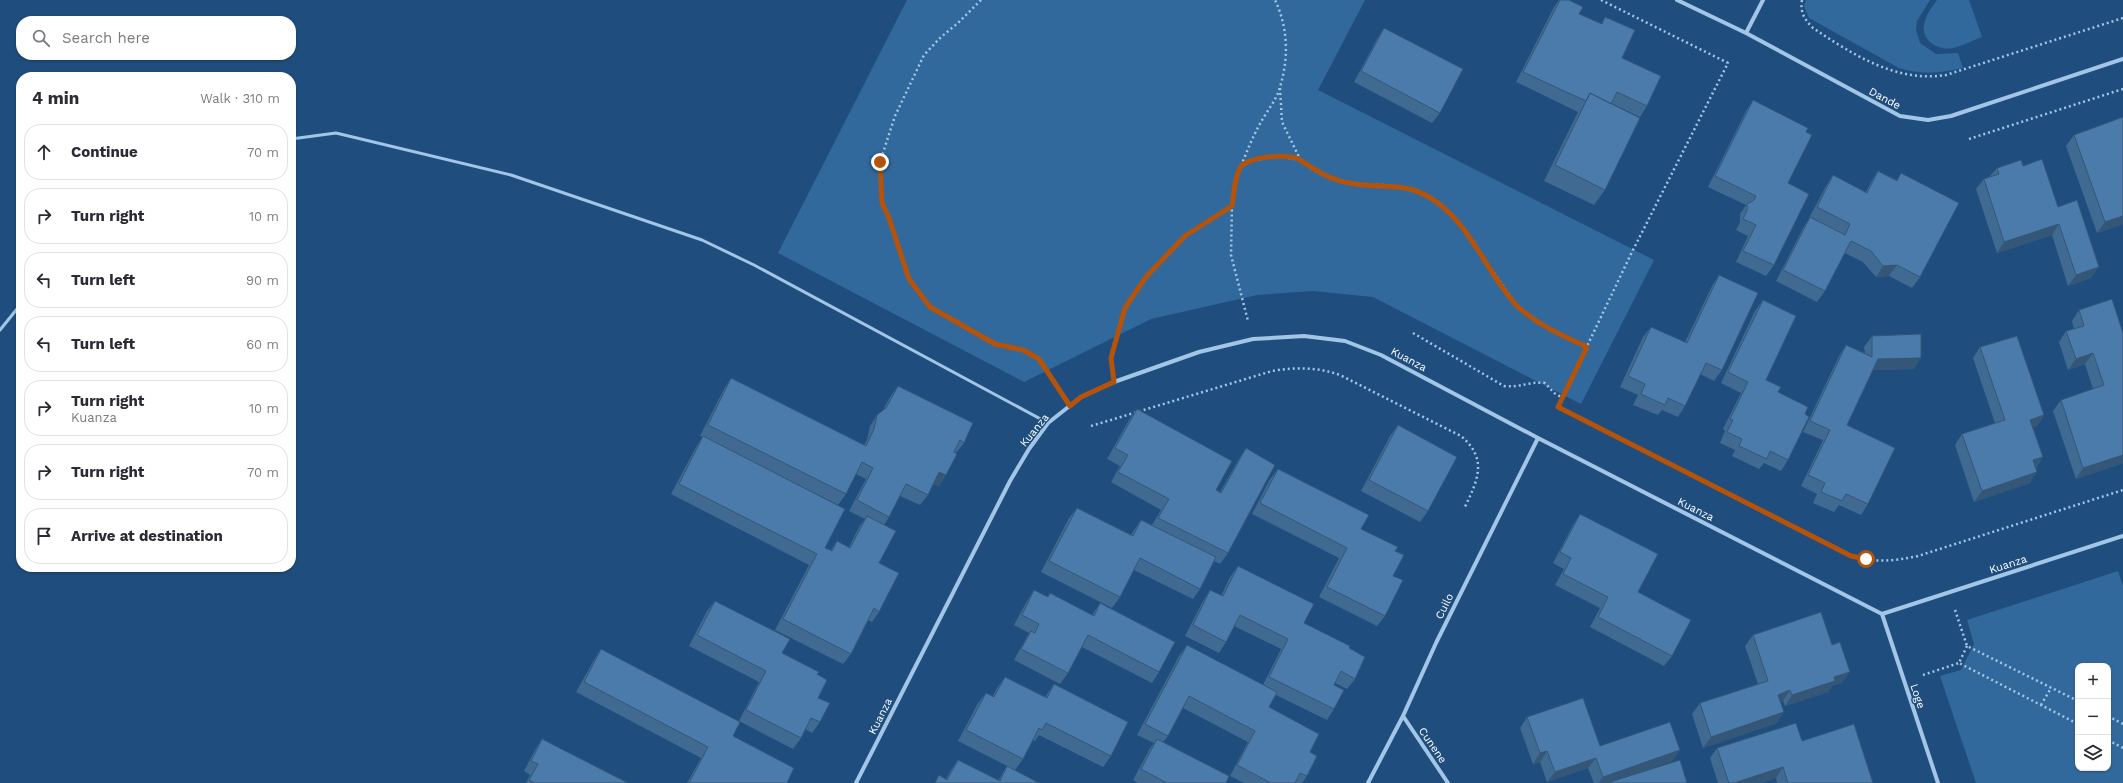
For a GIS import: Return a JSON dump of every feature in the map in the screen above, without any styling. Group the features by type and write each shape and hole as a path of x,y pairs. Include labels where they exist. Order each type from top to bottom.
{"street":[{"name":"Dande","path":"1677,0 1746,33 1900,116 1928,120 1951,116 2123,59"},
{"path":"1746,33 1763,0"},
{"name":"Kuanza","path":"856,783 1010,481 1029,449 1048,423 1081,397 1114,382 1199,352 1253,339 1304,336 1345,341 1381,355 1538,438 1882,614 2123,536"},
{"name":"Cuilo","path":"1368,783 1403,716 1436,643 1538,438"},
{"name":"Loge","path":"1882,614 1938,783"},
{"name":"Cunene","path":"1403,716 1448,783"}],"lane":[{"path":"296,138 336,133 511,175 702,240 754,265 1048,423"},
{"path":"0,330 16,310"}],"path":[{"path":"981,0 924,55 895,116 880,162 882,203 889,218 909,279 930,307 995,344 1023,350 1039,359 1070,406"},
{"path":"1275,0 1284,26 1286,45 1285,63 1280,88 1282,122 1300,160"},
{"path":"1601,0 1728,62 1631,254 1558,407 1851,556 1874,561 1891,562 1918,556 2123,490"},
{"path":"1802,0 1801,11 1805,20 1813,28 1886,69 1917,77 1946,75 2123,18"},
{"path":"1253,339 1231,255 1232,206 1236,176 1252,138 1280,88"},
{"path":"1969,140 2123,89"},
{"path":"1236,176 1241,166 1252,161 1278,156 1300,160 1314,170 1336,180 1360,185 1385,185 1414,189 1428,196 1451,214 1462,227 1517,306 1549,329 1587,347"},
{"path":"1114,382 1111,358 1125,308 1146,277 1185,236 1232,206"},
{"path":"1413,333 1504,386 1514,387 1533,381 1545,383 1554,393 1563,398"},
{"path":"1091,426 1272,371 1302,368 1323,370 1340,375 1461,436 1474,450 1479,470 1475,486 1464,509"},
{"path":"1955,610 1967,646 1959,663"},
{"path":"1967,646 2075,700"},
{"path":"1923,675 1959,663 2075,722"},
{"path":"2041,705 2052,688"},
{"path":"2111,718 2123,724"},
{"path":"2111,742 2123,748"}],"shaded area":[{"path":"907,0 1365,0 1318,90 1654,260 1581,404 1373,297 1313,291 1257,295 1151,319 1024,382 778,253"},
{"path":"1806,0 1930,0 1917,21 1916,30 1920,43 1936,54 1958,53 1963,68 1947,71 1915,72 1899,68 1809,18 1804,6"},
{"path":"1937,0 1969,0 1982,37 1948,49 1932,44 1925,36 1924,25 1927,15"},
{"path":"2118,571 2123,586 2123,783 1976,783 1940,676 1961,670 1974,644 1967,620"}],"building":[{"path":"1560,0 1569,0 1583,7 1579,14 1602,24 1605,17 1635,30 1622,58 1661,76 1647,106 1617,92 1611,104 1590,93 1586,101 1523,72"},
{"path":"1384,28 1463,69 1440,113 1361,71"},
{"path":"1590,93 1640,118 1605,190 1555,165"},
{"path":"1753,100 1808,128 1806,132 1812,135 1788,183 1809,194 1774,265 1743,251 1756,225 1743,219 1747,211 1747,204 1754,200 1756,196 1715,176"},
{"path":"2123,117 2123,216 2105,222 2074,135"},
{"path":"2042,159 2058,207 2077,200 2099,267 2076,275 2059,224 2004,242 1984,179 1999,174 1997,168 2021,160 2023,166"},
{"path":"1878,171 1897,181 1901,173 1959,203 1920,277 1897,265 1883,266 1871,251 1851,241 1825,291 1783,270 1810,217 1845,235 1850,224 1817,207 1833,175 1867,193"},
{"path":"1719,275 1758,293 1722,370 1706,363 1685,406 1668,398 1665,405 1641,394 1645,384 1628,376 1651,327 1687,343"},
{"path":"2112,299 2123,333 2123,455 2083,468 2061,400 2104,385 2093,353 2076,359 2066,331 2084,326 2079,310"},
{"path":"1763,300 1796,316 1766,380 1781,387 1778,392 1808,407 1805,414 1809,417 1788,460 1770,451 1767,459 1739,446 1742,439 1727,432 1733,420 1730,419 1748,382 1728,372"},
{"path":"1921,334 1921,358 1878,359 1847,425 1895,448 1868,504 1846,494 1842,501 1821,492 1825,483 1808,475 1830,430 1810,421 1846,345 1872,357 1872,336"},
{"path":"2017,336 2044,415 2030,420 2043,457 2033,460 2037,472 1982,491 1962,434 2005,420 1980,347"},
{"path":"731,378 866,446 874,429 877,415 886,408 898,386 973,423 964,443 960,440 954,452 957,454 946,475 939,472 928,495 906,484 889,517 857,500 873,468 862,462 846,494 708,425"},
{"path":"1137,409 1232,461 1216,490 1221,493 1246,448 1275,465 1228,553 1158,518 1169,499 1118,472 1128,455 1115,448"},
{"path":"1398,425 1457,457 1428,511 1369,480"},
{"path":"703,436 845,509 825,548 832,551 837,541 850,548 867,516 896,531 879,563 899,573 879,612 874,608 851,654 783,619 817,554 679,484"},
{"path":"1278,469 1369,515 1361,529 1398,547 1395,551 1404,555 1393,576 1403,580 1385,616 1327,587 1347,548 1260,503"},
{"path":"1077,508 1133,536 1141,520 1216,557 1200,589 1140,558 1120,597 1049,561"},
{"path":"1580,514 1658,554 1638,592 1691,620 1672,656 1598,617 1608,597 1563,574 1571,558 1560,552"},
{"path":"1238,566 1314,604 1304,623 1350,646 1349,648 1365,657 1355,679 1341,671 1334,685 1344,690 1334,709 1269,677 1288,639 1240,615 1226,642 1193,625 1210,590 1223,596"},
{"path":"1034,590 1048,597 1050,593 1094,616 1100,603 1175,642 1159,672 1088,635 1068,673 1021,649 1031,631 1035,633 1039,624 1022,615"},
{"path":"715,601 790,639 782,653 819,672 817,674 827,680 818,698 830,703 820,722 811,718 801,738 746,710 766,671 697,635"},
{"path":"1821,612 1832,645 1840,642 1850,672 1834,677 1835,681 1792,695 1790,690 1778,695 1784,712 1711,737 1700,703 1768,681 1753,635"},
{"path":"1187,645 1277,692 1269,707 1319,734 1310,752 1317,756 1307,776 1300,773 1295,783 1271,783 1237,765 1255,731 1189,696 1168,736 1145,724"},
{"path":"601,649 740,722 733,736 794,768 787,783 689,783 708,747 584,682"},
{"path":"1005,677 1047,698 1054,684 1128,722 1111,756 1046,723 1042,730 1039,728 1023,759 966,730 986,693 994,697"},
{"path":"1583,698 1600,746 1670,722 1680,750 1603,777 1596,758 1555,772 1547,751 1540,753 1527,717"},
{"path":"1796,723 1802,741 1854,724 1873,783 1788,783 1783,767 1734,783 1729,783 1717,748"},
{"path":"542,739 628,783 535,783 529,780 538,764 531,761"},
{"path":"1157,739 1229,776 1226,783 1167,783 1141,769"},
{"path":"958,760 1000,781 1007,766 1039,783 935,783 939,775 947,780"},
{"path":"1680,760 1687,783 1607,783"}],"route":[{"path":"880,162 882,203 889,218 909,279 930,307 995,344 1023,350 1039,359 1070,406 1081,397 1114,382 1111,358 1125,308 1146,277 1185,236 1232,206 1236,176 1241,166 1262,158 1278,156 1300,160 1314,170 1336,180 1360,185 1372,184 1414,189 1439,203 1451,214 1462,227 1503,288 1517,306 1549,329 1587,347 1558,407 1851,556 1866,559"}]}
